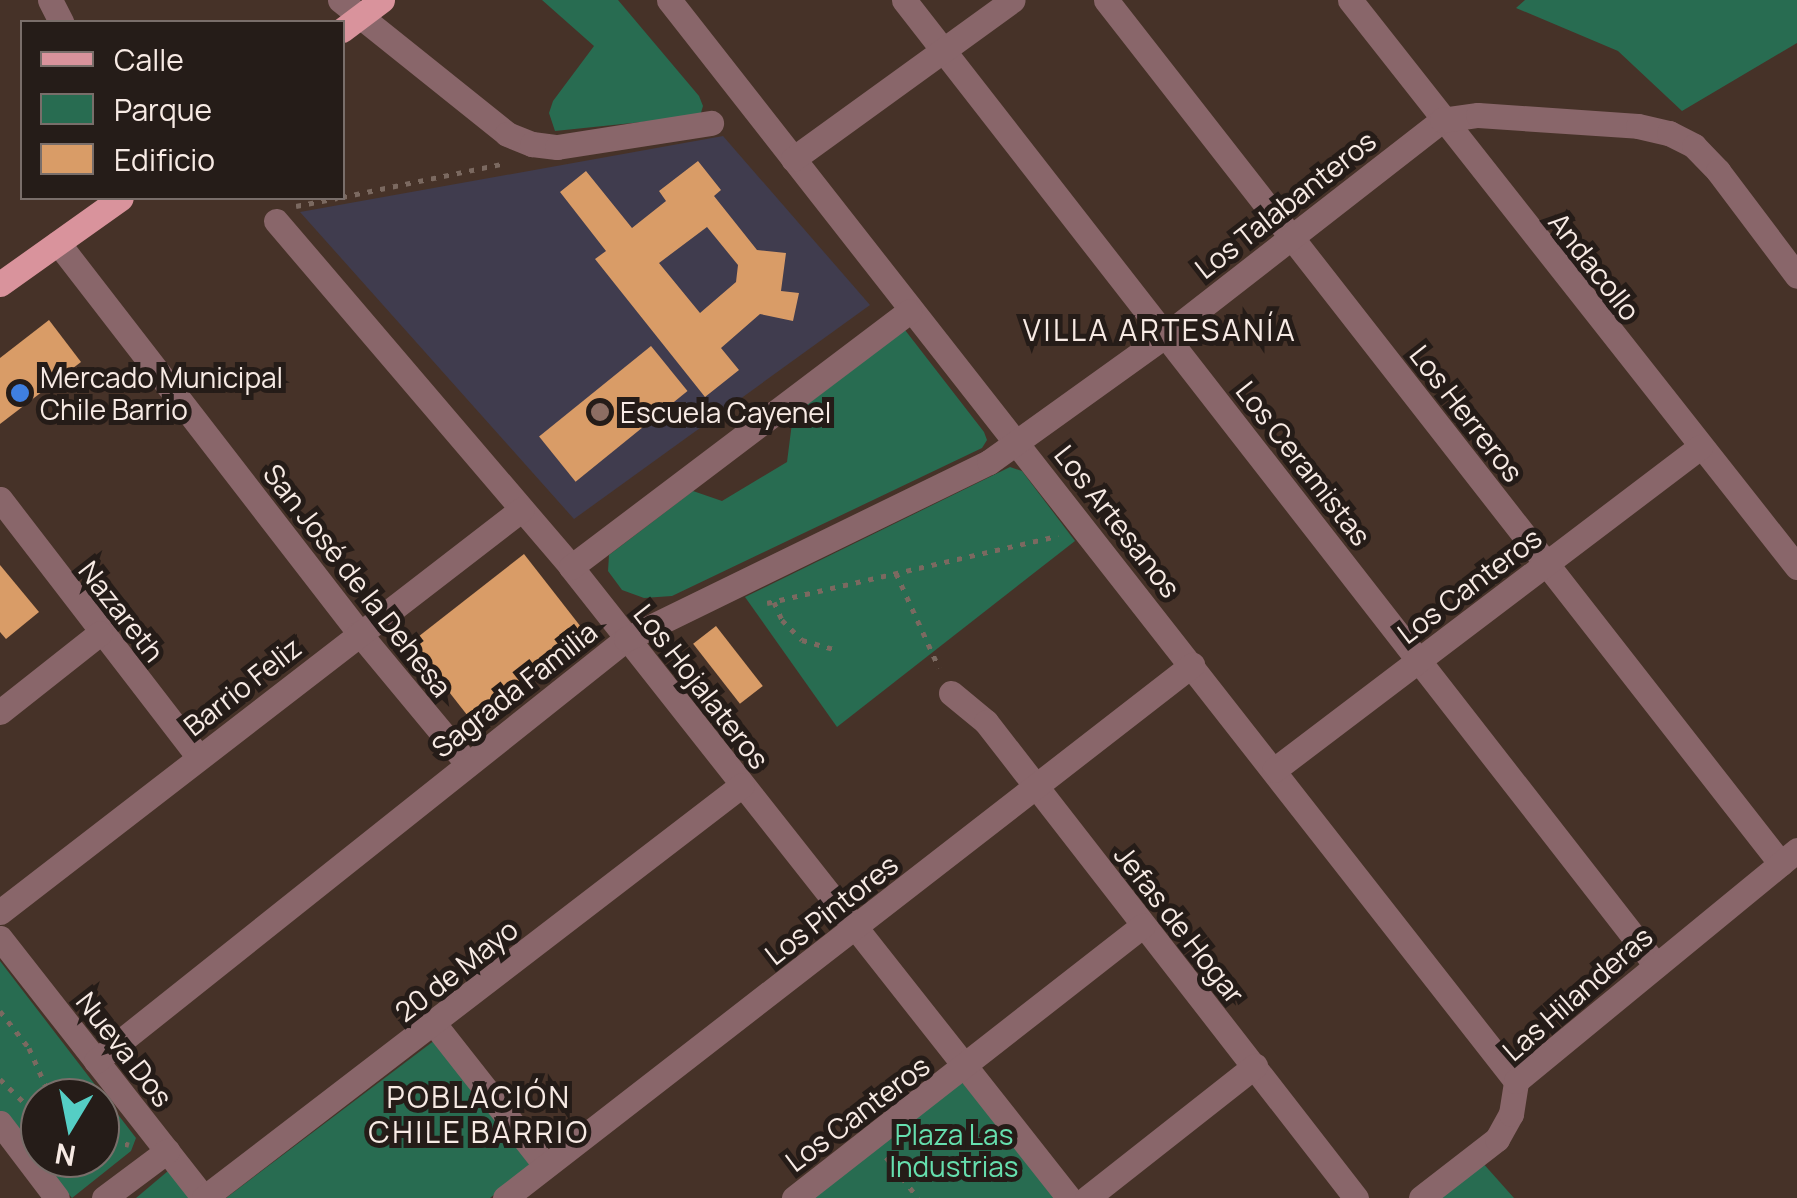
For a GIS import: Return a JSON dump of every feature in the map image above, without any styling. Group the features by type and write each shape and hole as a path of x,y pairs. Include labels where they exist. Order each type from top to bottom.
{"main road":[{"path":"352,23 382,0"},
{"path":"0,284 118,200"}],"street":[{"path":"340,0 352,23 506,134 532,144 557,147 711,123"},
{"name":"Los Artesanos","path":"669,0 1516,1081"},
{"name":"Los Ceramistas","path":"904,0 1655,964"},
{"path":"793,159 1013,0"},
{"name":"Los Herreros","path":"1106,0 1547,564 1789,857"},
{"name":"Andacollo","path":"1350,0 1797,566"},
{"path":"1442,120 1496,116 1638,126 1669,133 1694,146 1718,171 1797,276"},
{"name":"Los Talabanteros","path":"1018,441 1166,335 1442,120"},
{"name":"Los Hojalateros","path":"280,214 571,567 1070,1198"},
{"name":"San José de la Dehesa","path":"58,243 359,633 467,764"},
{"path":"571,567 909,311"},
{"name":"Sagrada Familia","path":"96,1061 626,639 988,462 1018,441"},
{"name":"Los Canteros","path":"1274,770 1700,447"},
{"name":"Nazareth","path":"0,499 199,757"},
{"name":"Barrio Feliz","path":"0,912 522,509"},
{"path":"0,712 100,633"},
{"name":"Los Pintores","path":"505,1198 1192,666"},
{"name":"Jefas de Hogar","path":"951,694 986,722 1356,1198"},
{"name":"20 de Mayo","path":"204,1198 742,785"},
{"name":"Las Hilanderas","path":"1421,1198 1497,1139 1511,1114 1516,1081 1789,857"},
{"name":"Los Canteros","path":"794,1198 1143,925"},
{"name":"Nueva Dos","path":"0,938 204,1198"},
{"path":"434,1025 546,1166"},
{"path":"1087,1198 1254,1066"},
{"path":"0,1123 57,1198"},
{"path":"104,1198 167,1151"}],"path":[{"path":"345,196 507,163 523,155 532,144"},
{"path":"280,214 329,200"},
{"path":"757,606 1086,529"},
{"path":"896,573 951,694"},
{"path":"774,602 782,620 802,640 837,650"},
{"path":"0,1011 30,1048 43,1078"},
{"path":"0,1078 20,1098"},
{"path":"872,1139 918,1198"}],"shaded area":[{"name":"Escuela Cayenel","path":"723,136 870,305 574,519 300,212"}],"green space":[{"path":"542,0 618,0 699,96 703,106 700,116 555,131 549,113 553,101 594,46"},
{"path":"1525,0 1797,0 1797,43 1682,111 1618,51 1516,8"},
{"path":"905,330 984,432 987,440 982,448 672,596 644,598 622,590 608,571 609,555 693,491 722,501 787,462 793,415"},
{"path":"1010,467 1022,471 1075,541 837,727 745,597"},
{"path":"0,961 90,1078 20,1078 20,1137 0,1113"},
{"path":"435,1040 531,1166 490,1198 226,1198"},
{"name":"Plaza Las Industrias","path":"962,1082 1056,1198 811,1198"},
{"path":"120,1117 136,1138 131,1151 120,1160"},
{"path":"1481,1161 1514,1198 1432,1198"},
{"path":"168,1171 189,1198 136,1198"},
{"path":"55,1178 97,1178 72,1198"}],"building":[{"path":"698,161 721,190 714,196 757,250 786,253 781,291 799,293 793,321 760,314 721,348 739,370 705,397 595,259 606,251 560,192 586,171 632,228 666,201 659,191","holes":["707,227 738,265 736,282 700,313 659,263"]},
{"name":"Mercado Municipal Chile Barrio","path":"49,320 81,362 0,424 0,358"},
{"path":"651,346 688,391 576,482 539,437"},
{"path":"524,554 584,630 470,719 411,643"},
{"path":"0,565 39,612 6,639 0,632"},
{"path":"716,626 763,686 740,704 693,644"}],"place":[{"name":"Mercado Municipal Chile Barrio","path":"20,393"},
{"name":"Escuela Cayenel","path":"600,412"}],"district":[{"name":"VILLA ARTESANÍA","path":"1160,330"},
{"name":"POBLACIÓN CHILE BARRIO","path":"479,1114"}]}
